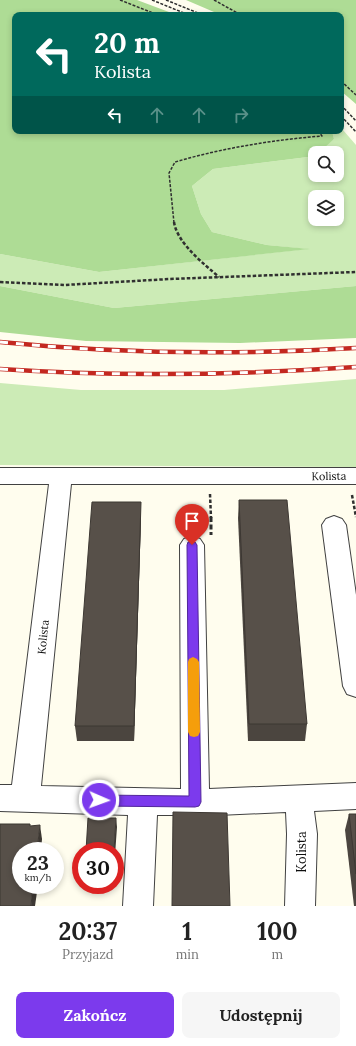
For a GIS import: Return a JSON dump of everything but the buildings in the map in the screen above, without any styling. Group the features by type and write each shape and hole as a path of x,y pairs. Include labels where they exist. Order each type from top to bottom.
{"street":[{"name":"Kolista","path":"0,476 353,476"},
{"name":"Kolista","path":"61,476 13,798 195,802 356,796"},
{"path":"345,521 356,686"},
{"path":"192,545 195,802"},
{"name":"Kolista","path":"299,799 302,834 300,906"},
{"path":"138,906 143,802"}],"path":[{"path":"120,0 150,12"},
{"path":"152,0 182,12"},
{"path":"166,0 196,12"},
{"path":"214,0 236,12"},
{"path":"344,84 356,95"},
{"path":"344,108 356,121"},
{"path":"344,119 356,132"},
{"path":"351,126 356,125"},
{"path":"220,277 191,253 175,228 169,173 175,162 195,155 276,140 322,136 320,134"},
{"path":"0,282 27,286 55,286 220,277 290,276 356,272"},
{"path":"345,521 353,476"}],"green space":[{"path":"0,0 137,0 169,12 12,12 12,134 333,134 334,139 326,146 308,146 308,157 213,169 192,186 201,214 212,232 267,245 310,249 99,272 0,254"},
{"path":"186,0 356,0 356,104 344,94 344,12 214,12"},
{"path":"344,131 356,145 356,286 114,308 0,286 0,254 99,272 307,249 267,245 212,232 201,214 192,186 213,169 308,157 308,182 344,182 344,146 324,146 334,139 333,134 344,134"},
{"path":"0,286 114,308 356,286 356,338 240,343 86,341 0,332"},
{"path":"356,379 356,467 0,465 0,383 81,390 224,390"}],"railway":[{"path":"0,342 89,349 178,352 267,352 356,348"},
{"path":"0,369 45,372 178,374 267,372 356,367"}],"slow traffic":[{"path":"193,662 194,732"}],"route":[{"path":"99,800 195,802 192,545"}]}
